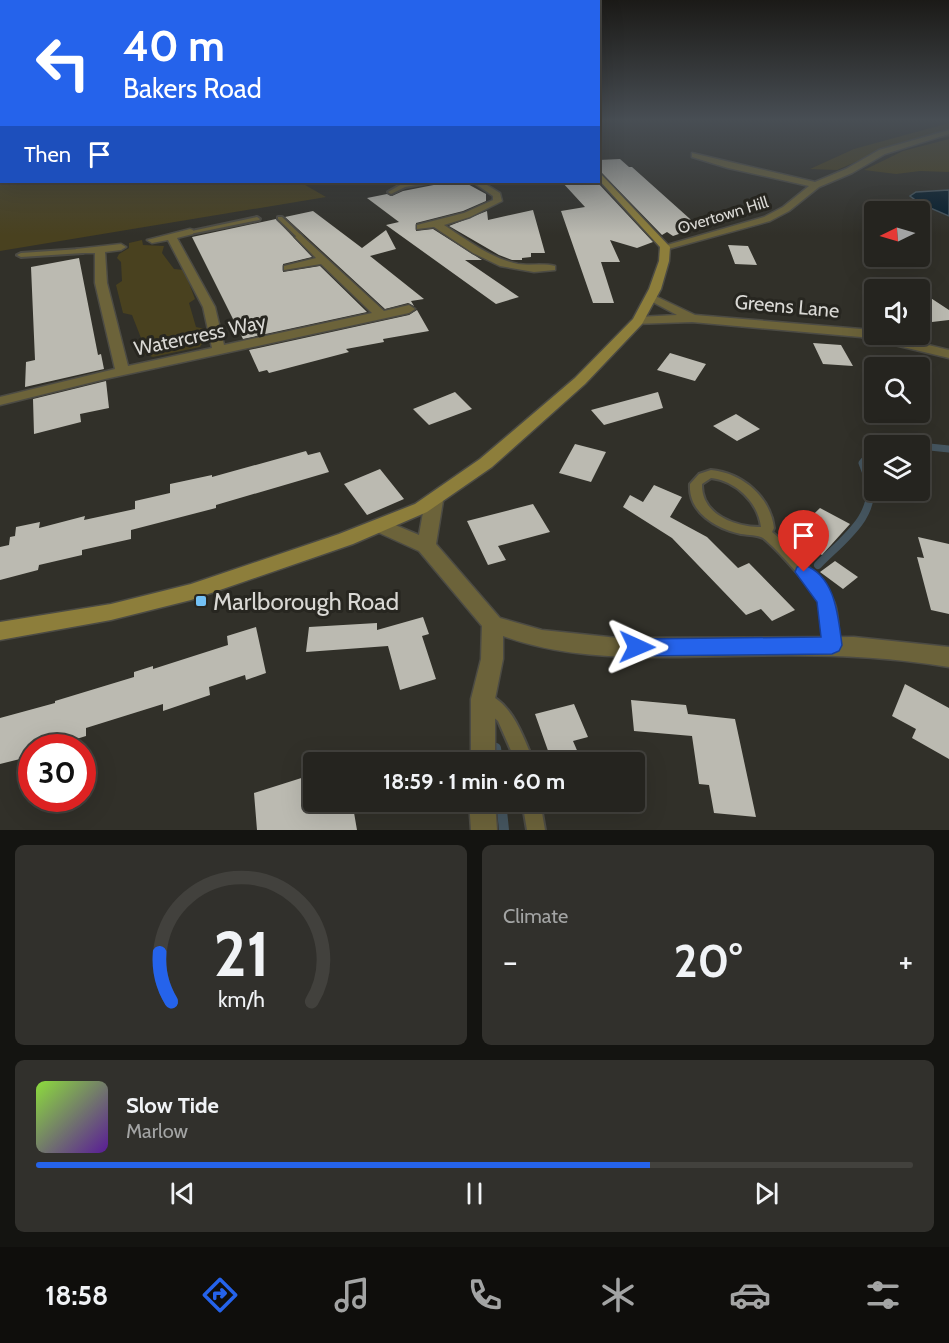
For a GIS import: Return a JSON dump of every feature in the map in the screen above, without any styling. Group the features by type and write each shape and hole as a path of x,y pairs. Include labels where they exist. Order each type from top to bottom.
{"main road":[{"path":"0,631 111,612 166,599 381,526 434,501 486,463 580,381 638,321 651,297 664,261 665,247 600,174"}],"street":[{"path":"704,158 816,185"},
{"name":"Overtown Hill","path":"665,247 767,219 786,209 816,185 871,158"},
{"path":"420,227 467,216 498,201 497,195 479,183"},
{"path":"436,224 495,262 516,268 538,270 551,268"},
{"path":"152,240 190,232"},
{"path":"171,236 209,307 219,351"},
{"path":"300,237 380,314"},
{"path":"80,250 121,247"},
{"path":"100,249 101,283 122,371"},
{"path":"288,268 323,260"},
{"path":"538,270 544,282"},
{"name":"Greens Lane","path":"651,297 692,318"},
{"name":"Watercress Way","path":"0,401 122,371 409,309"},
{"name":"Greens Lane","path":"638,321 692,318 861,333 949,354"},
{"path":"426,546 434,501"},
{"path":"381,526 426,546 493,624 546,641 592,647 832,645 949,657"},
{"path":"483,752 483,699 492,658 493,624"},
{"path":"483,812 484,830"}],"lane":[{"path":"391,192 404,185 421,183"},
{"path":"280,218 300,237"},
{"path":"190,232 257,219"},
{"path":"21,255 80,250"},
{"path":"764,532 768,528 763,508 744,487 720,475 707,476 698,481 697,496 709,515 721,523 739,529 764,532 822,592 829,610 832,645"},
{"path":"483,699 504,716 520,752"},
{"path":"533,812 536,830"}],"shaded area":[{"path":"835,158 865,158 837,170 810,169"},
{"path":"889,158 949,158 949,172 920,171 896,174 864,170"},
{"path":"0,183 302,183 326,197 0,251"},
{"path":"142,240 143,245 164,246 162,253 174,269 184,270 195,299 189,303 196,327 205,329 206,334 200,336 203,342 200,347 153,357 144,354 141,350 144,349 142,345 137,347 135,343 141,338 132,315 123,313 116,285 122,281 121,262 117,258 129,248 129,243"}],"water":[{"path":"949,190 949,216 930,208 930,201 917,201 910,196 916,192"}],"building":[{"path":"620,159 632,167 699,227 673,236 667,232 662,235 600,171 600,160"},
{"path":"444,183 466,183 486,194 486,201 463,211 416,223 416,231 433,229 482,260 465,260 519,297 496,304 386,225 399,222 367,198 387,194 392,196 403,191"},
{"path":"563,183 598,183 653,242 637,248 610,240 620,262 601,262 614,303 593,303 561,211 585,207"},
{"path":"533,210 545,253 531,253 531,257 522,258 522,260 512,260 499,255 449,226 487,211 488,220"},
{"path":"313,211 362,248 386,230 396,249 370,256 424,299 411,301 414,306 408,303 385,309 285,217"},
{"path":"276,219 312,257 283,264 283,272 320,266 367,312 243,339 192,237"},
{"path":"728,245 748,246 757,265 735,264"},
{"path":"79,258 98,355 101,354 104,369 25,387 26,362 35,360 31,267"},
{"path":"930,298 949,310 949,320 930,320"},
{"path":"417,310 429,331 383,339 384,342 346,349 349,352 269,373 267,370 259,372 249,350 409,315"},
{"path":"813,343 841,345 853,366 823,364"},
{"path":"670,353 706,364 695,381 657,370"},
{"path":"106,381 109,408 80,414 81,422 34,434 33,399"},
{"path":"455,392 472,409 429,425 413,409"},
{"path":"658,392 663,408 604,425 591,410"},
{"path":"736,414 760,429 737,441 713,426"},
{"path":"575,444 606,452 591,482 559,473"},
{"path":"306,451 308,455 320,452 329,472 216,505 216,508 131,530 131,539 82,550 82,555 39,565 38,570 0,580 0,547 9,545 10,537 15,536 16,527 40,522 39,528 85,516 84,520 135,509 135,501 170,493 170,484 212,475 212,477"},
{"path":"380,469 404,499 367,515 344,484"},
{"path":"654,485 682,497 670,517 707,537 738,568 749,563 795,610 772,621 761,609 746,615 672,538 623,507 630,495 643,502"},
{"path":"533,504 550,532 498,546 506,560 488,565 467,521"},
{"path":"820,508 850,524 822,555 791,536"},
{"path":"918,537 949,544 949,614 931,610 917,557 924,558"},
{"path":"835,561 858,577 843,589 820,572"},
{"path":"423,617 429,634 422,636 436,679 400,690 388,646 306,652 309,627 377,623 377,630"},
{"path":"256,627 266,673 246,680 245,675 209,687 210,695 163,711 163,704 86,728 86,734 18,734 18,760 0,764 0,718 134,677 134,672 153,666 153,669 228,645 227,636"},
{"path":"905,684 949,708 949,759 912,738 916,729 892,716"},
{"path":"631,700 686,705 688,714 735,719 756,817 714,813 709,785 699,784 692,736 634,731"},
{"path":"574,704 588,737 573,741 578,752 548,752 535,714"},
{"path":"303,777 303,812 354,812 357,830 257,830 254,793"}],"waterway":[{"path":"930,447 949,449"},
{"path":"864,461 862,463 864,468"},
{"path":"818,565 856,526 864,515 868,501"},
{"path":"496,748 497,752"},
{"path":"502,812 504,830"}],"place":[{"name":"Marlborough Road","path":"201,601"}],"route":[{"path":"637,647 832,645 829,631 830,617 826,601 817,585 804,572"}]}
